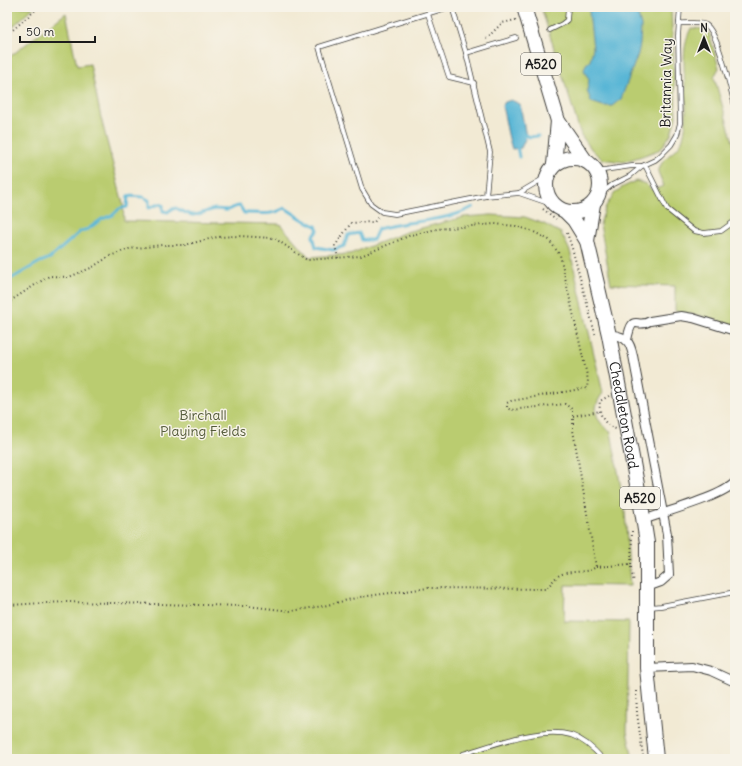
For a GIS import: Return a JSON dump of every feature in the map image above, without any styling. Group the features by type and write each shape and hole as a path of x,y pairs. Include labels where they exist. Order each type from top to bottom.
{"highway":[{"name":"A520","path":"524,7 558,121 585,160"},
{"name":"A520","path":"554,165 558,121"},
{"path":"546,177 554,165 563,159 569,158 579,158 585,160 596,171"},
{"name":"Cheddleton Road","path":"596,171 600,183 587,241 603,338 638,525 646,543 642,587 648,607 647,668 656,759"},
{"name":"Cheddleton Road","path":"546,177 545,184 547,194 555,212 574,220 587,241"},
{"path":"555,212 581,211 595,200"}],"street":[{"path":"627,340 630,326 633,323 681,316 693,318 735,331"},
{"path":"603,338 617,335 622,336 627,340 630,346 667,534 668,575 661,582 642,587"},
{"path":"638,525 663,512 716,494 730,487 735,482"},
{"path":"647,668 692,666 711,671 735,682"}],"lane":[{"path":"486,196 490,152 466,53 451,7 319,47 362,189 371,204 382,212 395,214 486,196 519,193 546,177"},
{"path":"550,30 567,20 568,7"},
{"name":"Britannia Way","path":"595,200 612,184 630,176 655,160 671,145 677,135 680,123 678,36 680,7"},
{"path":"428,14 449,77 474,83"},
{"path":"679,23 704,24 711,28 735,106"},
{"path":"466,53 516,38"},
{"path":"596,171 632,166 644,166 667,209 694,230 704,233 721,231 735,220"},
{"path":"519,193 555,212"},
{"path":"648,607 735,592"},
{"path":"463,754 543,733 557,733 571,735 582,740 603,759"}],"path":[{"path":"7,35 39,7"},
{"path":"486,46 486,39 502,23 516,20"},
{"path":"338,258 335,246 351,223 374,222 382,212"},
{"path":"7,303 49,276 69,277 91,268 110,256 129,249 162,245 185,245 217,237 238,236 274,238 307,260 361,256 411,235 437,229 495,224 516,226 534,232 549,240 560,255 588,380 587,388 511,401 507,404 507,408 511,410 565,404 573,410 573,430 596,567"},
{"path":"566,230 603,338"},
{"path":"612,394 600,401 600,411 605,423 610,427 619,430"},
{"path":"573,416 600,411"},
{"path":"638,525 631,569 642,587"},
{"path":"7,605 66,602 216,607 247,606 291,611 323,606 360,597 425,587 545,589 550,586 553,580 562,574 582,572 596,567 631,564"},
{"path":"636,684 637,713 643,759"}],"green space":[{"path":"7,7 34,7 7,32"},
{"path":"541,7 671,7 676,117 671,134 661,149 623,162 602,159 592,150 581,135"},
{"name":"Birchall Playing Fields","path":"66,13 77,66 90,64 101,118 123,204 124,221 280,224 309,257 350,254 406,232 464,217 491,215 525,217 544,224 561,233 570,251 603,393 597,404 596,414 601,423 611,432 625,511 630,586 565,585 564,621 629,622 627,732 633,759 7,759 7,59"},
{"path":"691,28 704,29 709,33 719,68 714,77 735,149 735,326 702,316 675,311 675,286 611,284 600,224 606,206 615,193 621,188 636,181 646,184 652,190 664,186 658,172 663,161 682,142 686,124 684,53 686,40"}],"water":[{"path":"590,7 636,7 641,26 638,54 621,99 612,106 603,106 591,102 587,90 589,80 584,70 586,64 590,61 593,48 589,12"},
{"path":"511,100 520,104 526,137 521,148 512,149 502,106 505,102"}],"waterway":[{"path":"523,134 530,137 538,136"},
{"path":"517,146 519,157"},
{"path":"7,286 9,280 40,262 50,258 81,231 88,229 102,219 113,215 119,209 127,207 128,196 143,197 149,200 149,208 159,204 163,205 163,211 168,212 176,208 192,215 215,209 228,210 238,206 240,206 244,213 269,213 285,208 316,226 318,230 313,236 316,247 333,250 344,246 348,235 359,233 362,240 373,240 378,229 451,216 473,207"}]}
